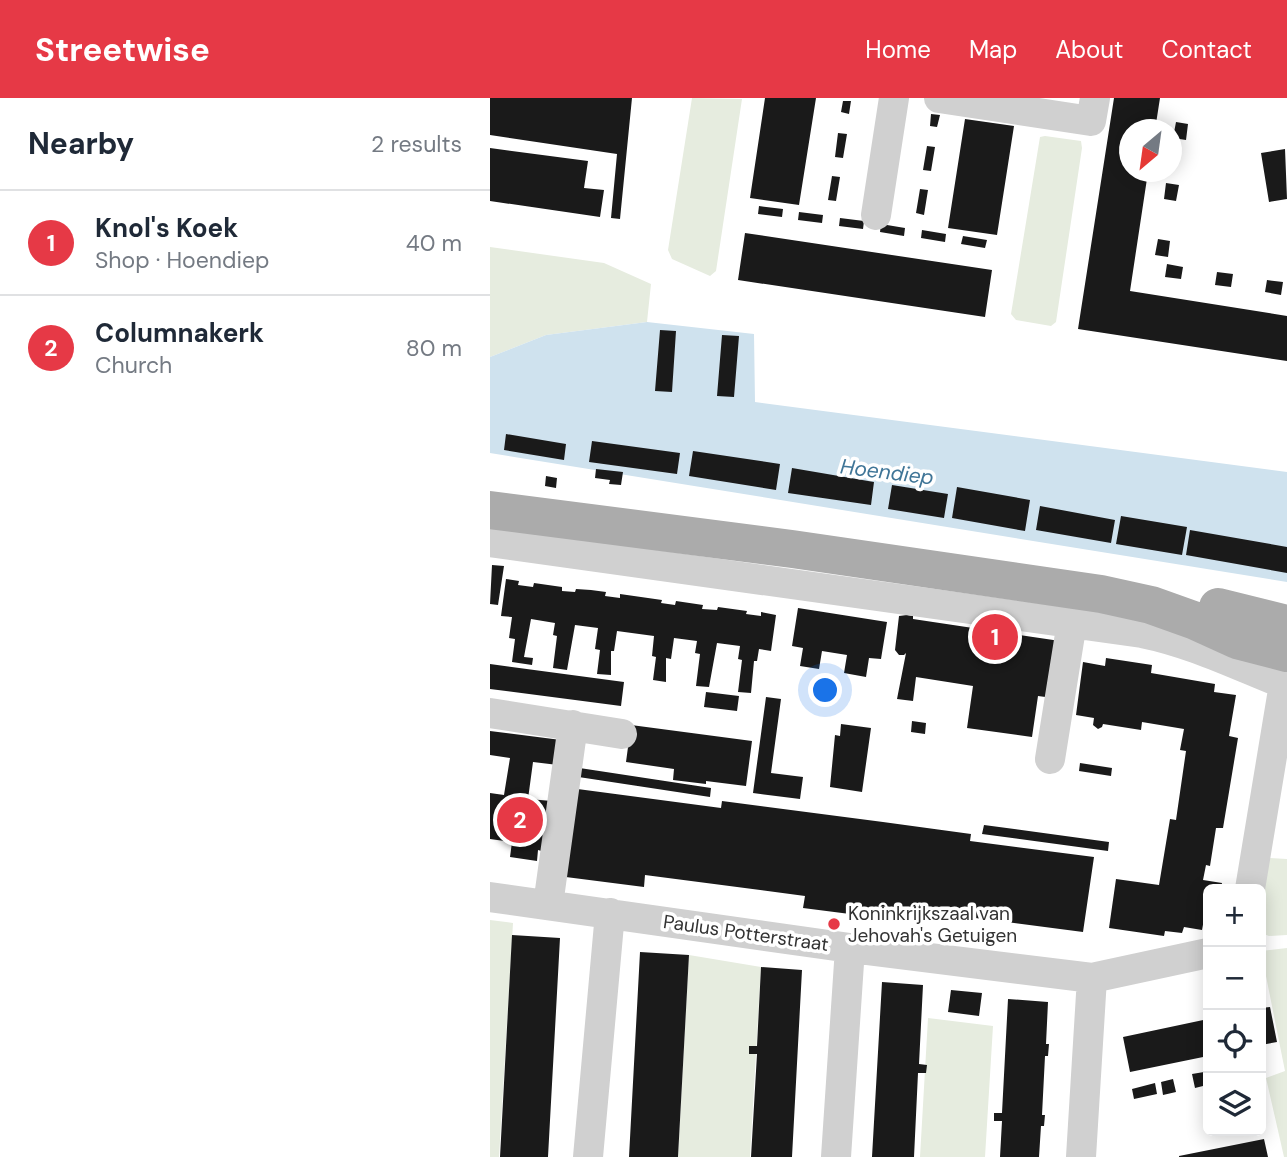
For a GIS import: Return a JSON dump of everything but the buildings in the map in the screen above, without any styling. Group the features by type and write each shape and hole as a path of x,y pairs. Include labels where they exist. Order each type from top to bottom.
{"main road":[{"path":"490,492 991,561 1154,589 1287,624"},
{"path":"490,510 792,549 1101,594 1152,605 1193,620 1237,640 1285,669"}],"street":[{"path":"876,215 894,98"},
{"path":"939,98 1038,105 1091,121 1095,98"},
{"path":"490,542 1072,622 1175,639 1285,669 1251,884"},
{"path":"1050,759 1072,622 1101,594"},
{"path":"490,713 622,734"},
{"path":"548,905 573,725"},
{"name":"Paulus Potterstraat","path":"490,897 850,948 1092,978 1203,954"},
{"path":"588,1157 610,913"},
{"path":"836,1157 850,948"},
{"path":"1081,1157 1092,978"}],"shaded area":[{"path":"692,98 742,99 716,271 710,276 672,259 668,250"},
{"path":"1040,137 1081,141 1082,148 1056,322 1051,326 1016,320 1011,314"},
{"path":"490,247 604,263 651,284 647,322 546,335 490,357"},
{"path":"1269,858 1287,859 1287,935 1266,935 1265,884"},
{"path":"490,920 513,923 499,1157 490,1157"},
{"path":"1287,948 1287,1157 1284,1157 1266,1078 1285,1071 1266,976 1266,950"},
{"path":"689,955 761,967 750,1157 678,1157"},
{"path":"928,1018 993,1026 985,1157 920,1157"}],"water":[{"name":"Hoendiep","path":"647,322 754,334 755,402 1287,472 1287,582 490,453 490,357 546,335"}],"place":[{"name":"Knol's Koek","path":"995,637"},
{"name":"Columnakerk","path":"520,820"},
{"name":"Koninkrijkszaal van Jehovah's Getuigen","path":"834,924"}]}
